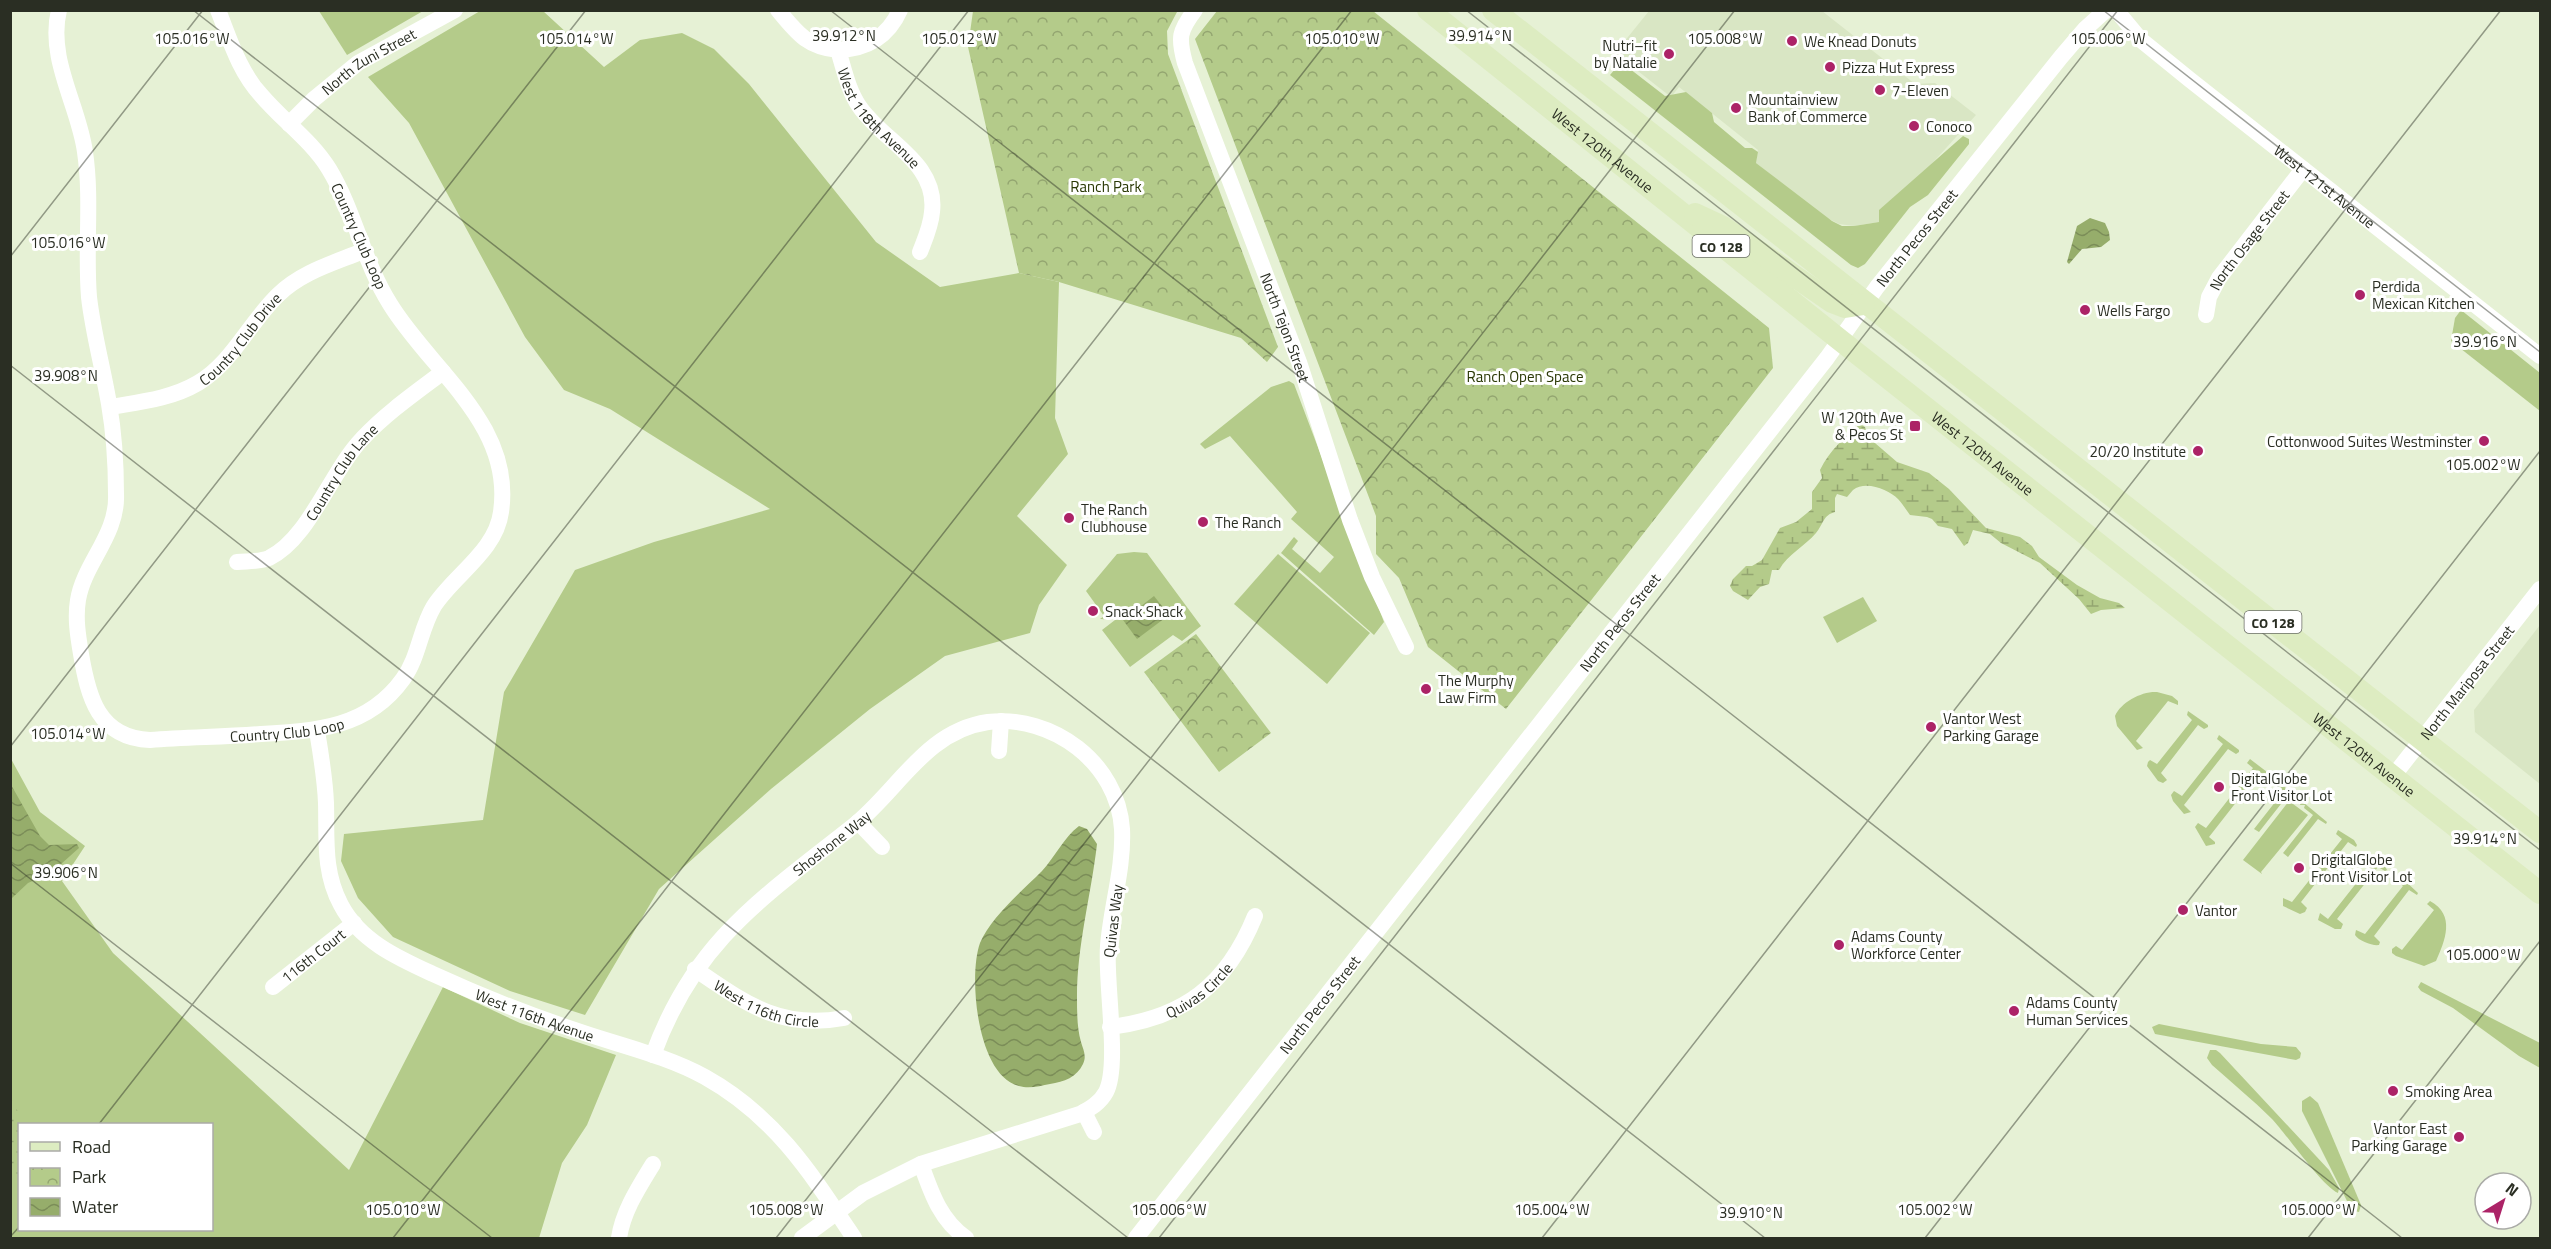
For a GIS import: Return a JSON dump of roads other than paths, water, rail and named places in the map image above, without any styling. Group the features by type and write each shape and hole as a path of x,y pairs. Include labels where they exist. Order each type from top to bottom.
{"main road":[{"name":"West 120th Avenue","path":"1428,10 1662,199 2541,893"},
{"name":"CO 128","path":"1493,10 1864,304 2541,832"},
{"path":"1662,199 1723,227 1832,302 1845,307 1864,304"}],"street":[{"name":"Country Club Loop","path":"59,10 58,34 65,85 85,152 90,201 87,263 90,300 110,407 116,504 112,522 83,584 77,610 84,670 94,706 115,729 142,740 317,731 365,714 396,687 409,670 434,606 486,545 501,515 503,492 497,458 477,416 390,304 363,251 347,206 328,168 311,145 259,94 245,75 218,10"},
{"name":"North Zuni Street","path":"289,124 314,99 358,63 455,10"},
{"name":"West 118th Avenue","path":"778,10 805,40 823,49 838,51 849,87 859,106 876,126 916,162 930,189 933,212 920,252"},
{"path":"838,51 856,49 879,39 890,27 900,10"},
{"name":"North Tejon Street","path":"1195,10 1185,25 1180,39 1185,63 1299,362 1350,520 1372,577 1407,647"},
{"name":"North Pecos Street","path":"1136,1239 1840,340 1864,304 2061,57 2085,29 2106,10"},
{"name":"West 121st Avenue","path":"2116,10 2141,40 2158,54 2541,356"},
{"name":"North Osage Street","path":"2206,315 2209,297 2218,279 2303,169"},
{"name":"Country Club Drive","path":"110,407 168,396 197,383 225,361 268,304 289,285 311,272 363,251"},
{"name":"Country Club Lane","path":"237,562 266,559 279,551 308,520 335,474 362,439 443,372"},
{"name":"North Mariposa Street","path":"2394,775 2541,589"},
{"path":"999,751 1001,721"},
{"name":"Shoshone Way","path":"652,1055 666,1020 696,969 735,922 858,822 925,751 942,738 978,724 1001,721 1035,725 1066,738"},
{"name":"West 116th Avenue","path":"317,731 325,783 327,863 335,893 354,923 387,951 448,981 509,1007 652,1055 703,1076 727,1090 765,1120 794,1150 854,1239"},
{"name":"Quivas Way","path":"802,1239 863,1193 921,1164 1084,1112 1096,1104 1105,1093 1110,1080 1108,945 1119,871 1122,826 1116,802 1104,778 1086,754 1066,738"},
{"path":"858,822 882,847"},
{"name":"Quivas Circle","path":"1110,1027 1147,1020 1168,1013 1192,1001 1209,988 1231,963 1255,916"},
{"name":"116th Court","path":"273,987 354,923"},
{"name":"West 116th Circle","path":"696,969 745,1003 777,1017 812,1022 844,1018"},
{"path":"1084,1112 1094,1132"},
{"path":"619,1239 623,1221 636,1192 653,1164"},
{"path":"921,1164 933,1197 945,1219 966,1239"}],"water":[{"path":"2090,218 2105,223 2110,240 2101,247 2082,249 2069,264 2067,262 2077,226"},
{"path":"1154,596 1169,615 1137,639 1123,620"},
{"path":"10,783 40,836 49,845 77,844 79,848 51,873 28,883 11,899"},
{"path":"1079,826 1087,829 1097,844 1078,978 1078,1020 1085,1058 1074,1076 1055,1083 1023,1087 1005,1078 994,1064 985,1045 976,1000 975,978 980,943 985,933 1008,905 1042,871"}],"place":[{"name":"We Knead Donuts","path":"1792,41"},
{"name":"Nutri–fit by Natalie","path":"1669,54"},
{"name":"Pizza Hut Express","path":"1830,67"},
{"name":"7-Eleven","path":"1880,90"},
{"name":"Mountainview Bank of Commerce","path":"1736,108"},
{"name":"Conoco","path":"1914,126"},
{"name":"Perdida Mexican Kitchen","path":"2360,295"},
{"name":"Wells Fargo","path":"2085,310"},
{"name":"W 120th Ave & Pecos St","path":"1915,426"},
{"name":"Cottonwood Suites Westminster","path":"2484,441"},
{"name":"20/20 Institute","path":"2198,451"},
{"name":"The Ranch Clubhouse","path":"1069,518"},
{"name":"The Ranch","path":"1203,522"},
{"name":"Snack Shack","path":"1093,611"},
{"name":"The Murphy Law Firm","path":"1426,689"},
{"name":"Vantor West Parking Garage","path":"1931,727"},
{"name":"DigitalGlobe Front Visitor Lot","path":"2219,787"},
{"name":"DrigitalGlobe Front Visitor Lot","path":"2299,868"},
{"name":"Vantor","path":"2183,910"},
{"name":"Adams County Workforce Center","path":"1839,945"},
{"name":"Adams County Human Services","path":"2014,1011"},
{"name":"Smoking Area","path":"2393,1091"},
{"name":"Vantor East Parking Garage","path":"2459,1137"}],"park label":[{"name":"Ranch Park","path":"1106,186"},
{"name":"Ranch Open Space","path":"1525,376"}]}
